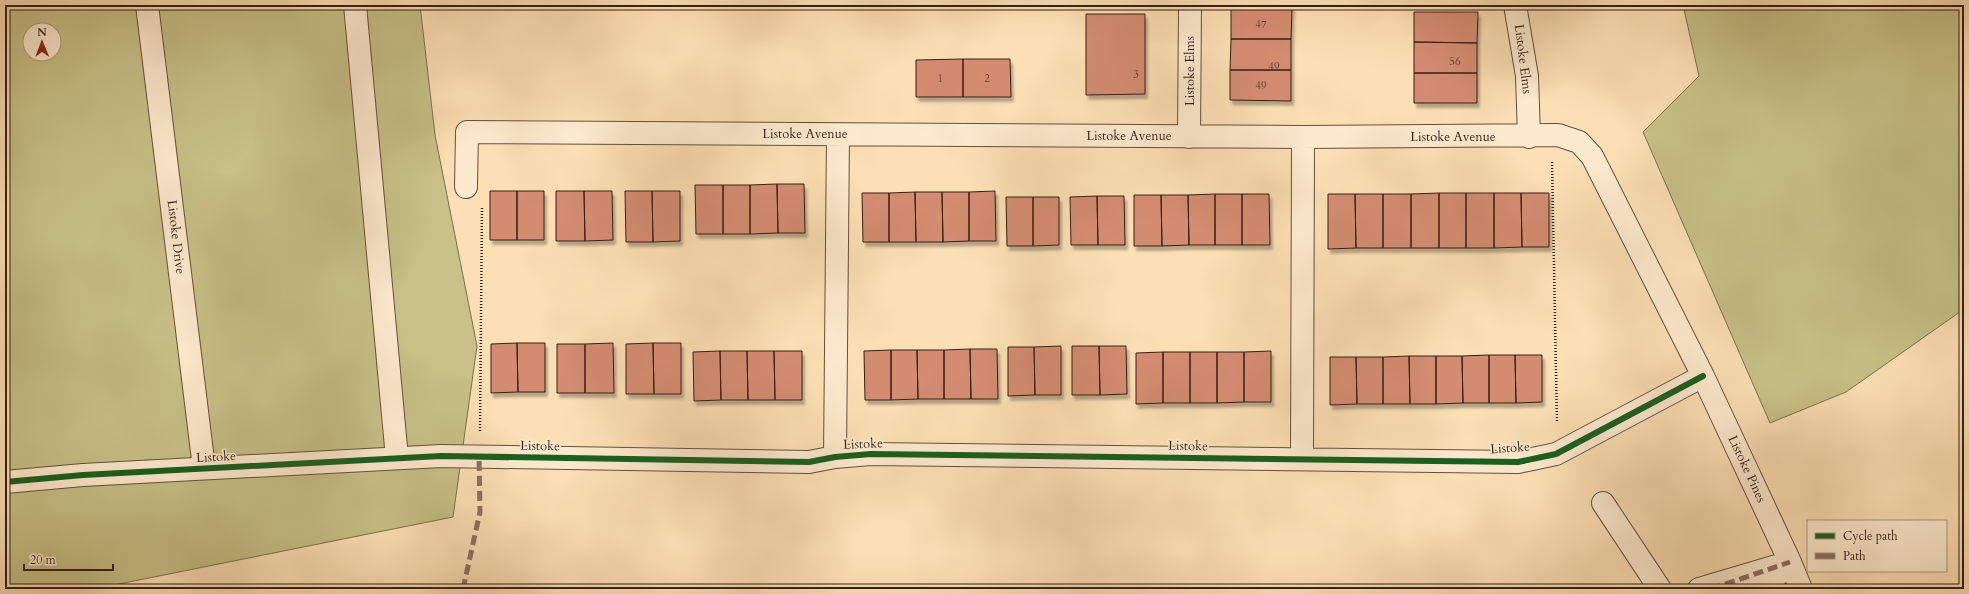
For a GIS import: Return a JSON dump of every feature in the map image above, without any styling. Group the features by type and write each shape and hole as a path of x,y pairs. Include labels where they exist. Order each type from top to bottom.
{"street":[{"name":"Listoke Drive","path":"147,5 204,468"},
{"path":"355,5 396,458"},
{"name":"Listoke Elms","path":"1189,136 1190,5"},
{"name":"Listoke Elms","path":"1515,5 1528,76 1529,136"},
{"name":"Listoke Avenue","path":"466,187 467,132 1303,138 1558,136 1579,142 1592,156 1703,376"},
{"name":"Listoke","path":"835,457 838,135"},
{"path":"1302,458 1303,138"},
{"name":"Listoke","path":"5,482 83,475 204,468 396,458 479,456 808,462 835,457 871,454 1302,458 1518,462 1556,454 1703,376"},
{"name":"Listoke Pines","path":"1703,376 1790,562 1801,589"},
{"path":"1603,503 1660,589"},
{"path":"1699,589 1790,562"},
{"path":"1764,589 1790,562"}],"path":[{"path":"1552,136 1557,426 1569,447"},
{"path":"466,187 482,189 479,456"}],"shaded area":[{"path":"5,5 420,5 435,135 477,346 453,517 94,589 5,589"},
{"path":"1683,5 1964,5 1964,309 1846,392 1770,423 1643,132 1699,76"}],"building":[{"path":"1231,5 1292,5 1292,8 1231,8"},
{"path":"1231,8 1292,8 1291,39 1231,39"},
{"path":"1414,12 1478,12 1477,43 1414,42"},
{"path":"1086,14 1145,14 1145,94 1086,95"},
{"path":"1231,39 1291,39 1291,70 1230,70"},
{"path":"1414,42 1477,43 1477,73 1414,73"},
{"path":"963,59 1010,59 1011,97 963,97"},
{"path":"963,59 963,97 916,97 916,60"},
{"path":"1230,70 1291,70 1291,101 1230,100"},
{"path":"1414,73 1477,73 1477,103 1414,103"},
{"path":"777,184 804,184 805,233 778,233"},
{"path":"777,184 778,233 750,234 750,185"},
{"path":"695,185 723,185 723,234 696,234"},
{"path":"723,185 750,185 750,234 723,234"},
{"path":"490,191 517,191 517,240 490,240"},
{"path":"517,191 544,191 544,240 517,240"},
{"path":"556,191 584,191 585,241 556,241"},
{"path":"584,191 612,191 613,240 585,241"},
{"path":"625,191 652,191 653,242 626,242"},
{"path":"652,191 680,191 680,241 653,242"},
{"path":"995,191 996,241 969,241 969,192"},
{"path":"915,192 916,242 889,242 889,193"},
{"path":"915,192 942,192 943,242 916,242"},
{"path":"942,192 969,192 969,241 943,242"},
{"path":"862,193 889,193 889,242 863,242"},
{"path":"1439,193 1439,248 1411,248 1411,194"},
{"path":"1439,193 1466,193 1466,248 1439,248"},
{"path":"1466,193 1494,193 1494,248 1466,248"},
{"path":"1494,193 1521,193 1522,247 1494,248"},
{"path":"1521,193 1549,193 1549,247 1522,247"},
{"path":"1215,194 1242,194 1242,245 1215,245"},
{"path":"1215,194 1215,245 1189,245 1188,195"},
{"path":"1242,194 1269,194 1270,245 1242,245"},
{"path":"1328,194 1355,194 1356,248 1328,249"},
{"path":"1355,194 1383,194 1383,248 1356,248"},
{"path":"1383,194 1411,194 1411,248 1383,248"},
{"path":"1134,195 1161,195 1162,246 1134,246"},
{"path":"1161,195 1188,195 1189,245 1162,246"},
{"path":"1097,196 1124,196 1125,245 1098,245"},
{"path":"1097,196 1098,245 1071,245 1070,197"},
{"path":"1006,197 1033,197 1033,246 1007,246"},
{"path":"1033,197 1059,197 1059,245 1033,246"},
{"path":"517,343 545,343 545,392 518,392"},
{"path":"517,343 518,392 491,393 491,344"},
{"path":"613,343 614,393 585,393 585,344"},
{"path":"653,343 681,343 681,394 654,394"},
{"path":"653,343 654,394 626,394 626,344"},
{"path":"557,344 585,344 585,393 557,393"},
{"path":"1061,346 1061,395 1035,395 1034,347"},
{"path":"1072,346 1099,346 1100,395 1072,395"},
{"path":"1099,346 1126,346 1127,394 1100,395"},
{"path":"1008,347 1034,347 1035,395 1008,396"},
{"path":"970,349 997,349 998,399 971,399"},
{"path":"970,349 971,399 944,399 944,350"},
{"path":"891,350 917,350 918,399 891,400"},
{"path":"891,350 891,400 865,400 864,351"},
{"path":"917,350 944,350 944,399 918,399"},
{"path":"720,351 721,400 694,401 693,352"},
{"path":"720,351 747,351 748,400 721,400"},
{"path":"747,351 774,351 775,400 748,400"},
{"path":"774,351 802,351 802,400 775,400"},
{"path":"1271,351 1271,402 1244,402 1244,352"},
{"path":"1163,352 1190,352 1190,403 1163,403"},
{"path":"1163,352 1163,403 1136,404 1136,353"},
{"path":"1190,352 1217,352 1217,403 1190,403"},
{"path":"1217,352 1244,352 1244,402 1217,403"},
{"path":"1489,355 1515,355 1516,403 1489,403"},
{"path":"1489,355 1489,403 1463,403 1462,356"},
{"path":"1515,355 1542,355 1542,402 1516,403"},
{"path":"1409,356 1436,356 1436,404 1410,404"},
{"path":"1409,356 1410,404 1383,404 1383,357"},
{"path":"1436,356 1462,356 1463,403 1436,404"},
{"path":"1330,357 1356,357 1357,404 1330,405"},
{"path":"1356,357 1383,357 1383,404 1357,404"}],"marked path":[{"path":"463,589 480,512 479,456"},
{"path":"1711,589 1790,562"}],"cycle path":[{"path":"5,482 83,475 441,456 809,462 835,457 871,454 1518,462 1556,454 1703,376"}]}
